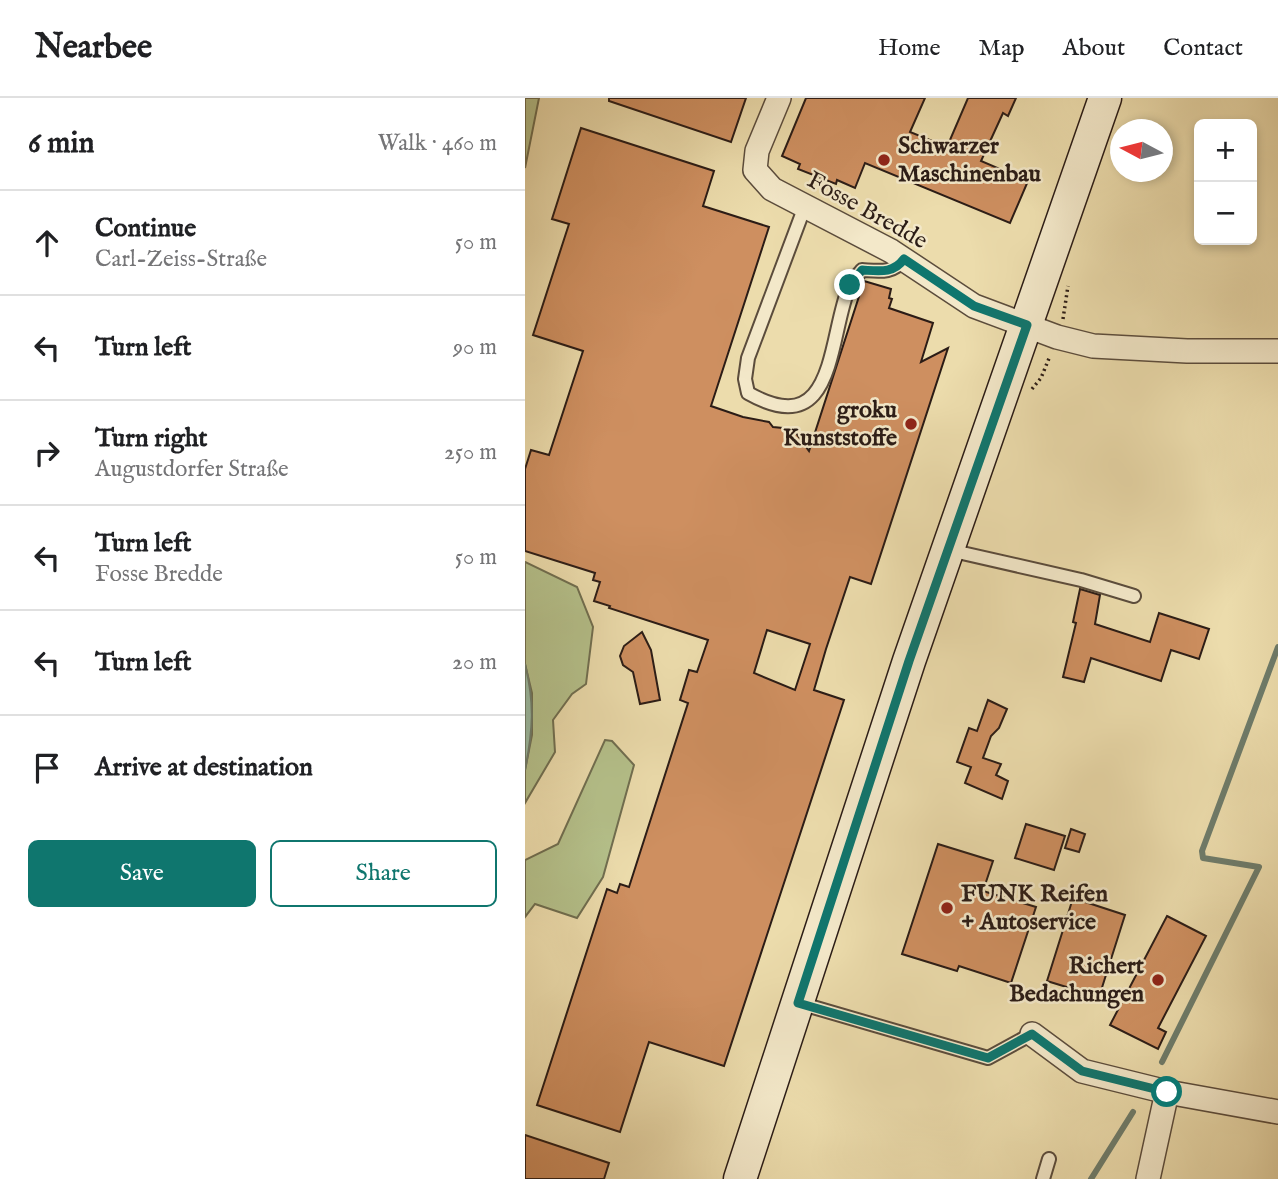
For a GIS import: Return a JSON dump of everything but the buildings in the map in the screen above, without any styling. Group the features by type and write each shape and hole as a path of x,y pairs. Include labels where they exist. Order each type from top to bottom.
{"main road":[{"path":"740,1179 909,661 1105,98"}],"street":[{"name":"Fosse Bredde","path":"779,98 757,151 755,170 772,189 904,259 974,306 1057,337 1093,346 1187,351 1278,351"},
{"path":"1032,1034 1082,1071 1167,1092 1278,1112"},
{"path":"1148,1179 1167,1092"}],"lane":[{"path":"805,206 748,358 745,379 748,393 765,402 784,406 805,404 816,395 828,367 850,285 862,270 889,271 898,267 904,259"},
{"path":"948,550 1070,577 1134,596"},
{"path":"798,1003 988,1058 1032,1034"},
{"path":"1044,1179 1049,1159"}],"shaded area":[{"path":"525,98 539,98 525,168"},
{"path":"525,562 577,587 593,627 586,684 572,694 553,720 555,752 525,803 525,770 532,735 532,693 525,664"},
{"path":"525,664 532,717 525,770"},
{"path":"605,740 612,741 634,765 603,877 577,918 535,904 525,917 525,860 558,844"}],"waterway":[{"path":"1162,1062 1259,867 1203,858 1202,851 1278,647"},
{"path":"1091,1179 1133,1112"}],"place":[{"name":"Schwarzer Maschinenbau","path":"884,160"},
{"name":"groku Kunststoffe","path":"911,424"},
{"name":"FUNK Reifen + Autoservice","path":"947,908"},
{"name":"Richert Bedachungen","path":"1158,980"}],"route":[{"path":"850,285 862,270 889,271 898,267 904,259 974,306 1027,325 909,661 798,1003 988,1058 1032,1034 1082,1071 1167,1092"}]}
